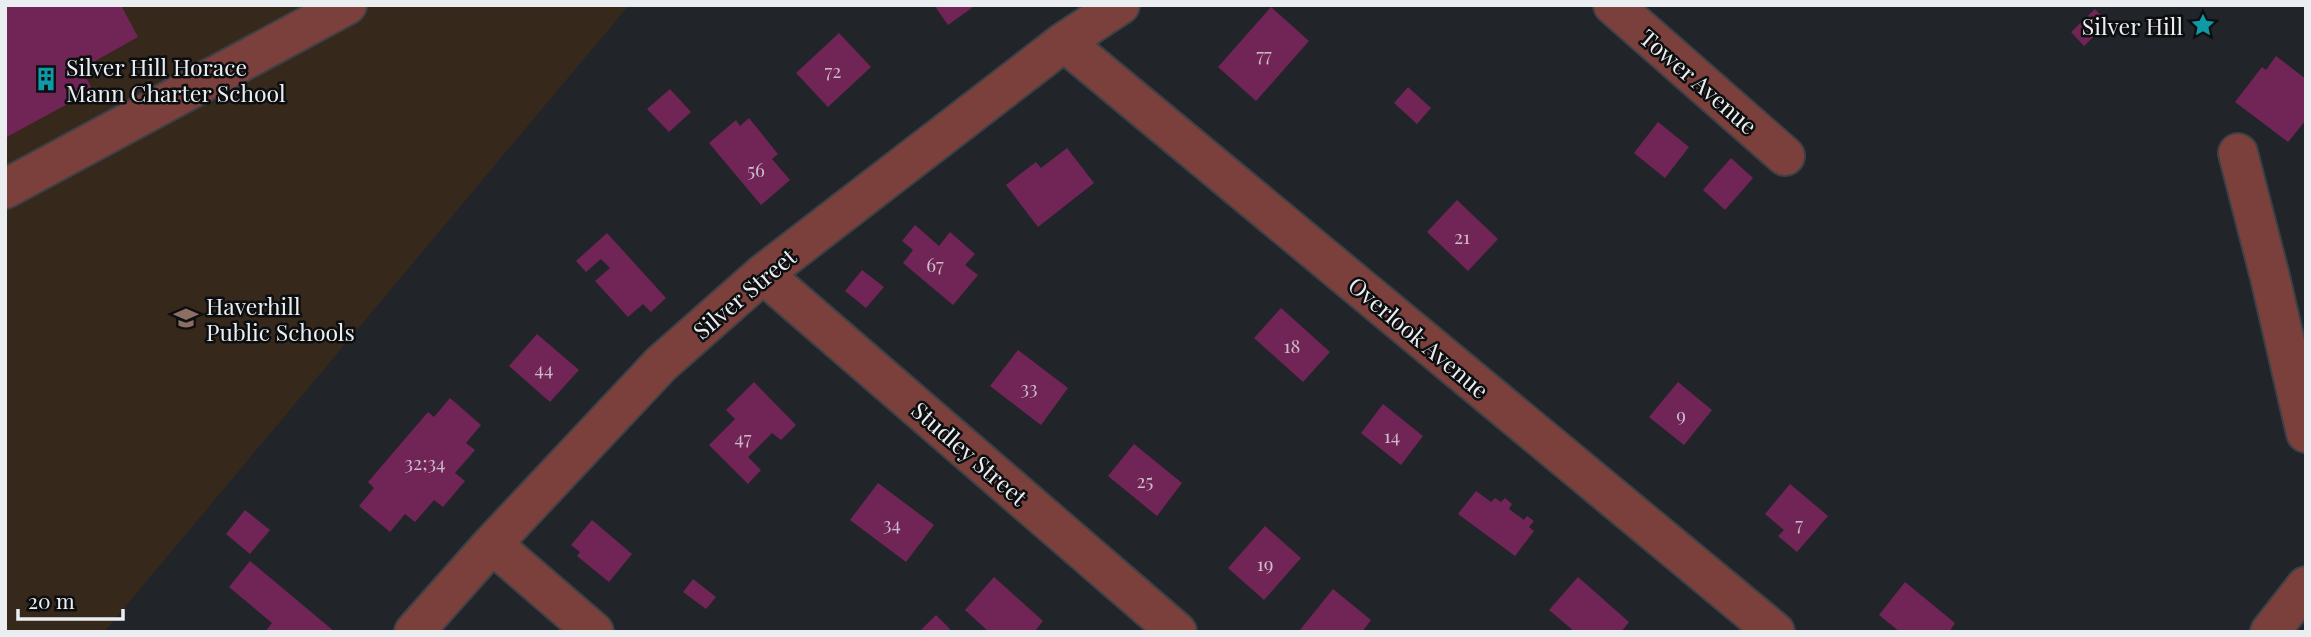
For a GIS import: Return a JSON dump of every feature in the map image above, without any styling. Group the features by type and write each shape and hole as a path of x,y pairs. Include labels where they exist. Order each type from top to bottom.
{"street":[{"path":"5,188 347,5"},
{"name":"Silver Street","path":"414,632 492,544 662,364 763,274 1064,42 1120,5"},
{"name":"Tower Avenue","path":"1613,5 1786,156"},
{"name":"Overlook Avenue","path":"1064,42 1775,632"},
{"path":"2238,153 2306,433"},
{"name":"Studley Street","path":"763,274 1177,632"},
{"path":"492,544 594,632"},
{"path":"2270,632 2306,586"}],"shaded area":[{"name":"Haverhill Public Schools","path":"5,5 629,5 104,632 5,632"}],"building":[{"name":"Silver Hill Horace Mann Charter School","path":"5,5 125,5 122,7 138,37 81,69 93,90 5,138"},
{"path":"934,5 976,5 948,25"},
{"path":"1271,7 1309,41 1256,101 1218,67"},
{"path":"2095,9 2108,23 2084,46 2071,32"},
{"path":"839,33 871,67 828,107 796,73"},
{"path":"2276,56 2306,79 2306,120 2288,142 2235,102 2262,67 2266,70"},
{"path":"1408,87 1431,108 1417,124 1394,103"},
{"path":"670,89 691,112 669,132 647,109"},
{"path":"749,118 778,154 772,159 790,180 761,205 709,143 736,120 740,126"},
{"path":"1658,122 1689,147 1665,178 1634,153"},
{"path":"1067,148 1094,183 1038,227 1006,185 1036,162 1041,168"},
{"path":"1731,158 1753,178 1725,210 1703,190"},
{"path":"1457,200 1498,239 1468,271 1427,232"},
{"path":"915,225 939,246 950,232 975,254 965,265 978,275 953,305 903,263 913,250 902,241"},
{"path":"607,233 666,298 651,312 643,304 628,317 595,281 610,268 601,259 586,272 576,261"},
{"path":"862,270 884,287 866,308 845,291"},
{"path":"1281,308 1330,352 1303,382 1254,338"},
{"path":"537,334 579,370 550,402 509,366"},
{"path":"1018,350 1068,388 1041,425 990,386"},
{"path":"754,382 796,425 781,440 772,433 748,457 761,470 748,484 709,445 735,419 726,410"},
{"path":"1678,382 1712,410 1684,445 1649,417"},
{"path":"450,398 481,425 466,443 475,450 455,473 465,481 443,507 434,500 415,522 405,514 390,532 359,506 374,488 368,482 428,412 434,417"},
{"path":"1383,404 1423,436 1401,465 1361,433"},
{"path":"1134,444 1182,483 1157,516 1108,476"},
{"path":"878,483 934,525 906,562 850,520"},
{"path":"1790,484 1828,516 1797,552 1778,536 1784,530 1765,514"},
{"path":"1476,491 1491,502 1495,498 1501,502 1505,498 1512,504 1509,509 1524,520 1527,516 1534,521 1529,527 1534,531 1515,556 1458,514"},
{"path":"245,510 270,530 250,554 226,534"},
{"path":"592,520 632,554 609,582 577,556 580,552 571,545"},
{"path":"1265,526 1301,558 1264,600 1228,568"},
{"path":"250,561 335,632 265,632 272,623 229,587"},
{"path":"994,577 1043,621 1034,632 989,632 965,610"},
{"path":"1578,577 1629,622 1621,632 1575,632 1549,610"},
{"path":"693,579 716,597 706,609 683,592"},
{"path":"1905,582 1955,623 1949,632 1900,632 1879,615"},
{"path":"1333,589 1371,620 1362,632 1302,632 1300,630"},
{"path":"936,615 950,629 947,632 919,632"}],"place":[{"name":"Silver Hill","path":"2203,25"},
{"name":"Silver Hill Horace Mann Charter School","path":"46,79"},
{"name":"Haverhill Public Schools","path":"186,318"}]}
